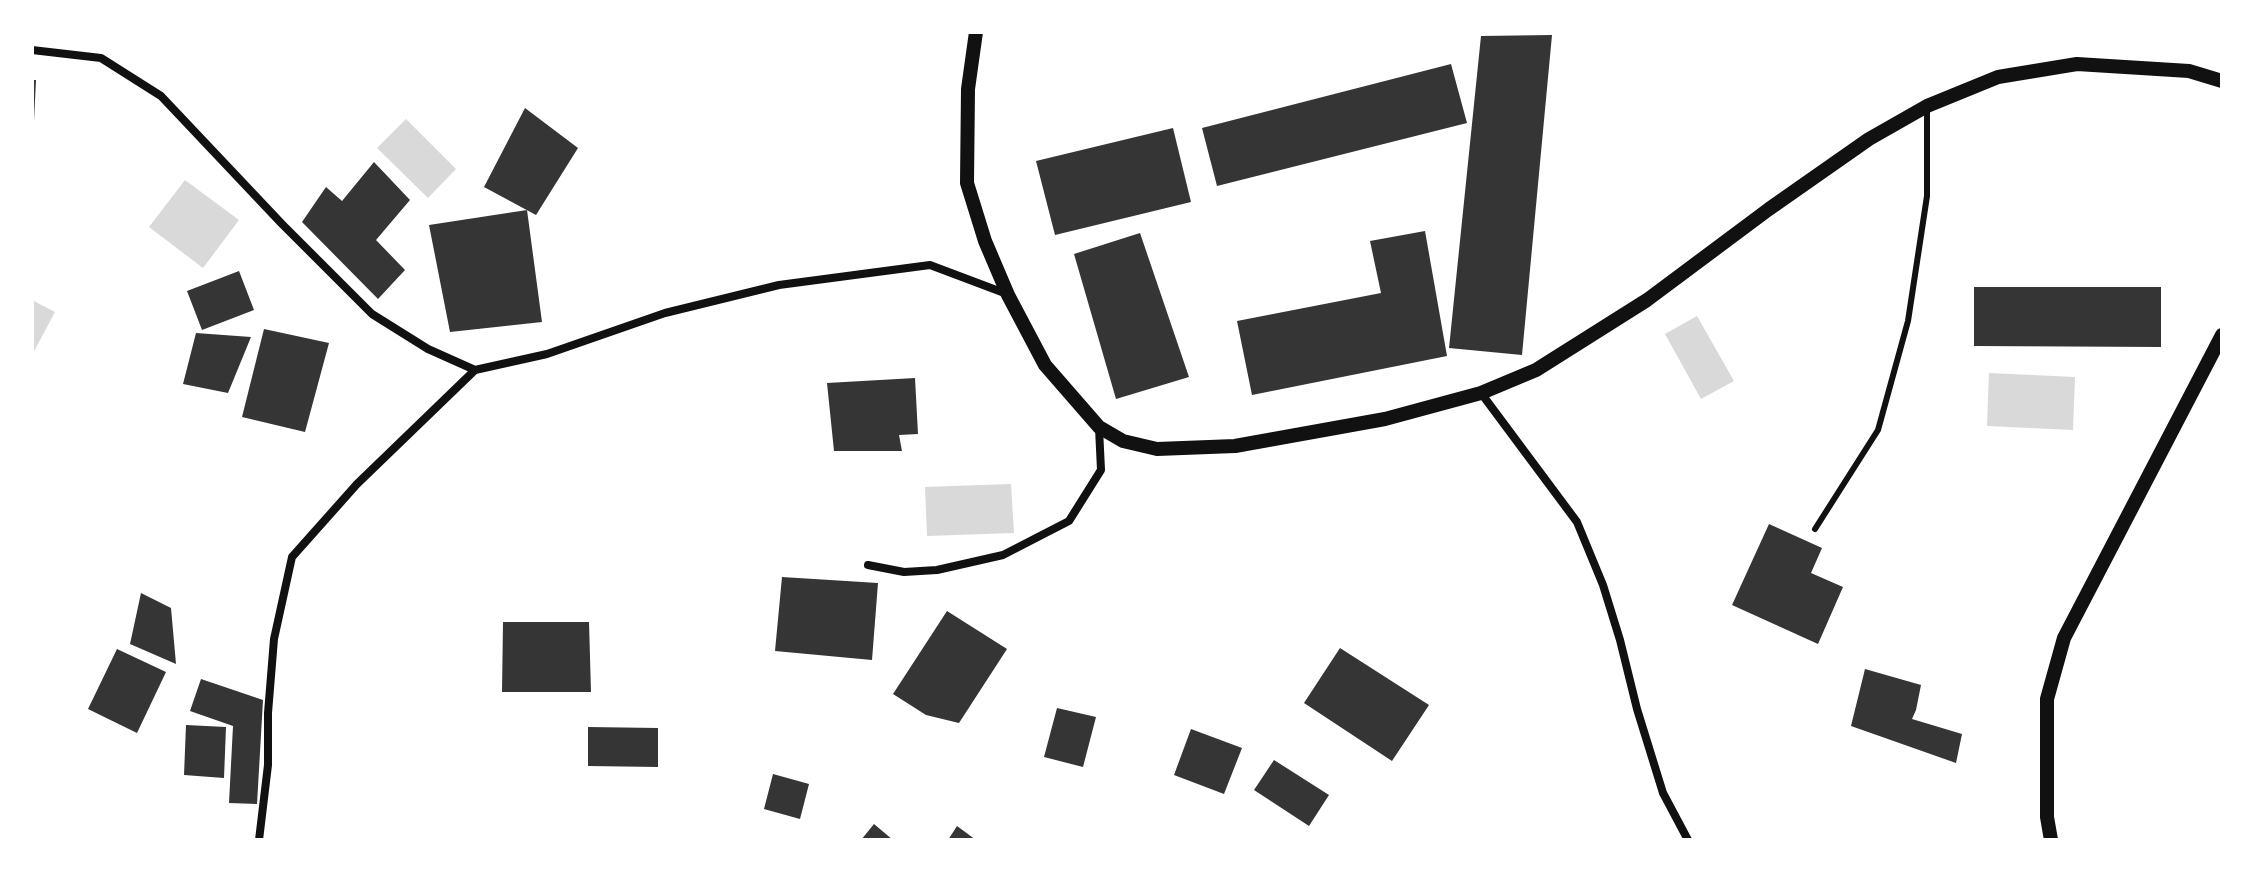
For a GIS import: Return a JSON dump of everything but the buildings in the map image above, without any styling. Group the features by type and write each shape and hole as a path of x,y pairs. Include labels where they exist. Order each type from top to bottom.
{"street":[{"path":"976,32 968,89 967,183 985,241 1008,295 1045,365 1099,427 1123,441 1157,449 1235,446 1385,419 1481,393 1536,370 1647,300 1869,139 1927,106 1998,77 2077,64 2189,71 2222,81"},
{"path":"32,50 101,58 161,96 372,314 428,349 475,370"},
{"path":"259,840 268,765 268,713 274,639 292,557 357,484 475,370 547,354 665,313 779,285 930,265 1008,295"},
{"path":"2051,840 2047,817 2047,699 2064,638 2222,335"},
{"path":"1481,393 1577,522 1603,585 1663,793 1688,840"},
{"path":"868,565 904,572 937,570 1003,555 1069,521 1101,470 1099,427"}],"lane":[{"path":"1815,529 1878,430 1908,321 1927,196 1927,106"}],"shaded area":[{"path":"406,119 456,169 428,198 377,148"},
{"path":"185,180 239,220 203,268 149,227"},
{"path":"32,300 55,312 32,355"},
{"path":"1697,316 1734,381 1701,399 1665,334"},
{"path":"1989,373 2075,377 2073,430 1987,426"},
{"path":"1011,484 1014,533 927,536 925,487"}]}
